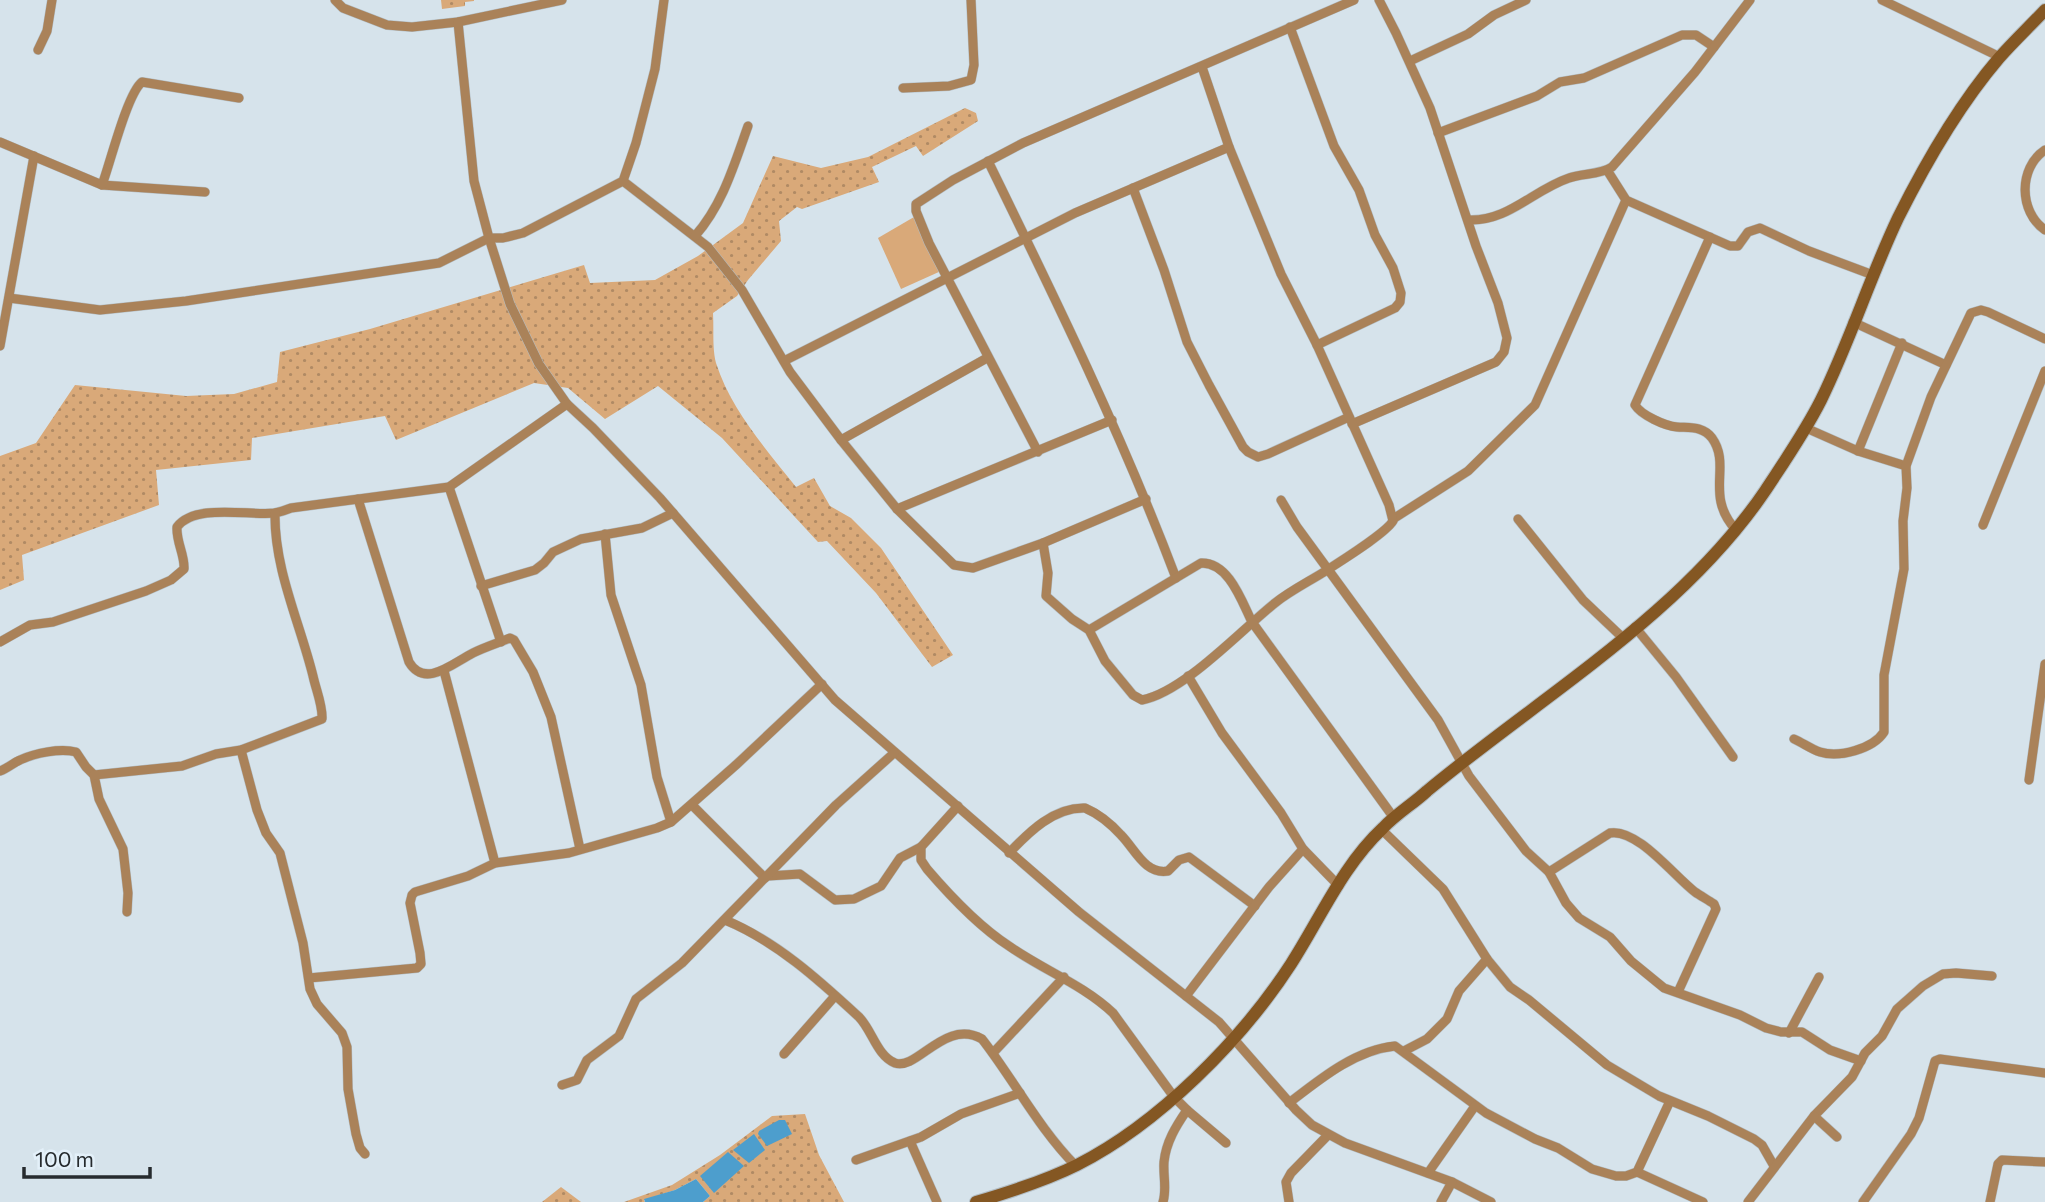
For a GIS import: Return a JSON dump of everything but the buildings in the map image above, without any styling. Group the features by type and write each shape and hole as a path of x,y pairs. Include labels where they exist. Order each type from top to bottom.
{"street":[{"path":"38,50 49,24 52,0"},
{"path":"335,0 343,8 387,25 412,27 458,22 562,0"},
{"path":"9,298 100,310 186,301 439,263 489,238 523,233 623,181 655,69 664,0"},
{"path":"903,88 949,86 971,80 974,65 971,0"},
{"path":"1038,452 929,243 916,211 916,204 988,161 1102,108 1202,68 1354,0"},
{"path":"1133,188 1164,270 1187,342 1214,396 1248,453 1258,457 1268,454 1496,362 1502,356 1507,334 1430,108 1379,0"},
{"path":"1410,61 1468,34 1494,15 1526,0"},
{"path":"1468,220 1482,221 1506,213 1556,182 1607,170 1649,126 1750,0"},
{"path":"1882,0 2000,57"},
{"path":"976,1202 1076,1166 1131,1131 1174,1097 1266,1002 1354,861 1381,829 1462,762 1623,638 1667,600 1736,530 1806,428 1829,383 1899,217 1934,152 1969,97 2000,57 2045,10"},
{"path":"458,22 474,181 489,238 516,316 539,364 567,404 673,513 835,700 1009,853 1219,1022 1312,1125 1328,1135 1384,1158 1452,1182 1491,1202"},
{"path":"1290,27 1330,137 1359,190 1375,235 1388,257 1401,293 1400,302 1395,308 1317,345"},
{"path":"1438,133 1537,96 1560,82 1584,78 1682,35 1696,35 1714,47"},
{"path":"1202,68 1229,147 1281,274 1317,345 1393,519"},
{"path":"102,185 131,99 139,84 150,83 239,98"},
{"path":"695,236 705,225 724,192 748,126"},
{"path":"0,142 102,185 205,192"},
{"path":"784,361 1025,237 1229,147"},
{"path":"2045,150 2032,161 2027,171 2026,184 2030,215 2045,230"},
{"path":"0,346 34,156"},
{"path":"988,161 1112,420 1176,578"},
{"path":"1607,170 1626,200 1735,247 1748,232 1760,228 1809,251 1873,275"},
{"path":"623,181 708,247 742,290 784,361 841,440 897,509 954,565 972,568 1043,543 1146,499"},
{"path":"1043,543 1048,573 1046,596 1089,630 1105,661 1133,695 1142,700 1150,698 1188,676 1280,599 1329,569 1387,529 1393,519 1468,471 1535,405 1626,200"},
{"path":"1710,237 1634,405 1639,411 1671,426 1699,428 1711,437 1720,466 1718,496 1727,518 1736,530"},
{"path":"1794,739 1821,752 1833,754 1848,752 1873,742 1884,732 1884,675 1904,569 1906,466 1971,313 1976,310 1988,312 2045,339"},
{"path":"1853,322 1947,365"},
{"path":"1858,451 1902,343"},
{"path":"841,440 987,358"},
{"path":"1983,526 2045,371"},
{"path":"0,642 30,625 53,622 171,580 184,569 185,563 177,533 177,527 183,521 220,512 275,513 449,487 567,404"},
{"path":"897,509 1112,420"},
{"path":"1806,428 1858,451 1906,466"},
{"path":"449,487 501,642"},
{"path":"358,499 409,662 414,670 422,674 444,671 470,654 510,638 514,640 533,672 551,718 580,849"},
{"path":"1281,500 1297,527 1438,720 1469,776 1526,851 1549,872 1566,903 1579,918 1610,937 1631,961 1664,988 1766,1028 1807,1034 1830,1050 1861,1061"},
{"path":"94,775 170,768 216,754 241,750 322,719 307,654 274,538 275,513"},
{"path":"481,586 534,570 544,564 552,552 581,539 642,528 673,513"},
{"path":"1518,519 1583,600 1623,638"},
{"path":"605,534 611,595 641,685 657,777 671,822"},
{"path":"1089,630 1201,563 1209,563 1221,570 1234,587 1252,622 1394,818"},
{"path":"1635,627 1676,677 1733,757"},
{"path":"2029,780 2045,664"},
{"path":"444,671 495,863"},
{"path":"1188,676 1229,743 1281,813 1303,849 1339,886"},
{"path":"309,978 416,968 421,964 410,903 412,895 419,889 468,876 495,863 580,849 671,822 822,684"},
{"path":"0,771 11,767 17,761 67,750 76,752 94,775 99,799 124,849 127,912"},
{"path":"241,750 257,810 266,832 280,853 303,943 310,989 317,1004 342,1033 347,1047 348,1089 356,1134 360,1148 366,1154"},
{"path":"562,1085 577,1080 587,1060 618,1035 636,999 682,963 836,805 894,753"},
{"path":"692,805 767,877 800,874 827,896 843,901 869,893 881,886 900,858 921,847 958,806"},
{"path":"1009,853 1035,826 1073,809 1085,808 1107,821 1121,834 1144,864 1154,870 1168,871 1179,860 1189,858 1255,906"},
{"path":"1381,829 1443,890 1488,959 1510,987 1592,1054 1670,1101 1754,1139 1762,1145 1774,1166"},
{"path":"1549,872 1610,833 1619,831 1639,842 1695,892 1714,904 1716,909 1678,992"},
{"path":"921,847 921,860 927,869 975,920 1009,947 1064,977 1100,1001 1113,1013 1174,1097 1226,1143"},
{"path":"1186,996 1303,849"},
{"path":"725,920 752,932 810,974 860,1019 882,1052 895,1063 910,1060 938,1042 960,1034 971,1033 982,1039 1065,1155 1076,1166"},
{"path":"1404,1051 1427,1039 1447,1019 1459,991 1488,959"},
{"path":"1748,1202 1814,1116 1846,1084 1865,1053 1882,1036 1897,1009 1935,978 1956,973 1992,976"},
{"path":"993,1053 1064,977"},
{"path":"1789,1033 1819,977"},
{"path":"784,1054 835,996"},
{"path":"1289,1102 1346,1063 1392,1046 1404,1051 1475,1106 1535,1139 1558,1148 1592,1169 1616,1176 1637,1172 1703,1202"},
{"path":"1863,1202 1911,1134 1919,1118 1935,1061 1940,1059 2045,1073"},
{"path":"856,1160 910,1140 961,1114 1020,1093"},
{"path":"1637,1172 1670,1101"},
{"path":"1428,1173 1475,1106"},
{"path":"1163,1202 1166,1193 1166,1150 1187,1110"},
{"path":"1814,1116 1838,1137"},
{"path":"1289,1202 1286,1182 1291,1173 1328,1135"},
{"path":"910,1140 937,1202"},
{"path":"1990,1202 1998,1164 2002,1160 2045,1162"},
{"path":"1441,1202 1452,1182"}],"shaded area":[{"path":"441,0 474,1 465,2 465,6 442,9"},
{"path":"965,108 976,113 978,121 923,156 916,146 872,167 879,182 802,209 797,207 779,221 781,241 737,296 713,313 716,363 740,413 796,487 814,478 830,506 851,518 881,548 953,655 932,667 876,593 827,541 818,542 722,438 658,386 605,419 568,388 534,383 396,440 385,416 252,438 251,460 156,470 159,505 22,555 24,580 0,590 0,456 36,443 75,385 186,396 234,394 277,382 280,352 370,329 584,265 590,283 655,280 698,256 743,223 773,156 821,168 868,157"},
{"path":"914,217 941,271 901,289 878,238"},
{"path":"805,1114 819,1155 844,1202 703,1202 710,1196 696,1179 675,1190 644,1200 645,1202 624,1202 672,1185 720,1155 772,1116"},
{"path":"561,1187 581,1202 542,1202"}],"water":[{"path":"779,1120 785,1120 792,1134 767,1146 758,1134 759,1131"},
{"path":"754,1134 765,1150 749,1163 733,1150"},
{"path":"728,1152 744,1166 714,1193 700,1176"},
{"path":"696,1179 710,1196 703,1202 645,1202 644,1199 675,1190"}]}
